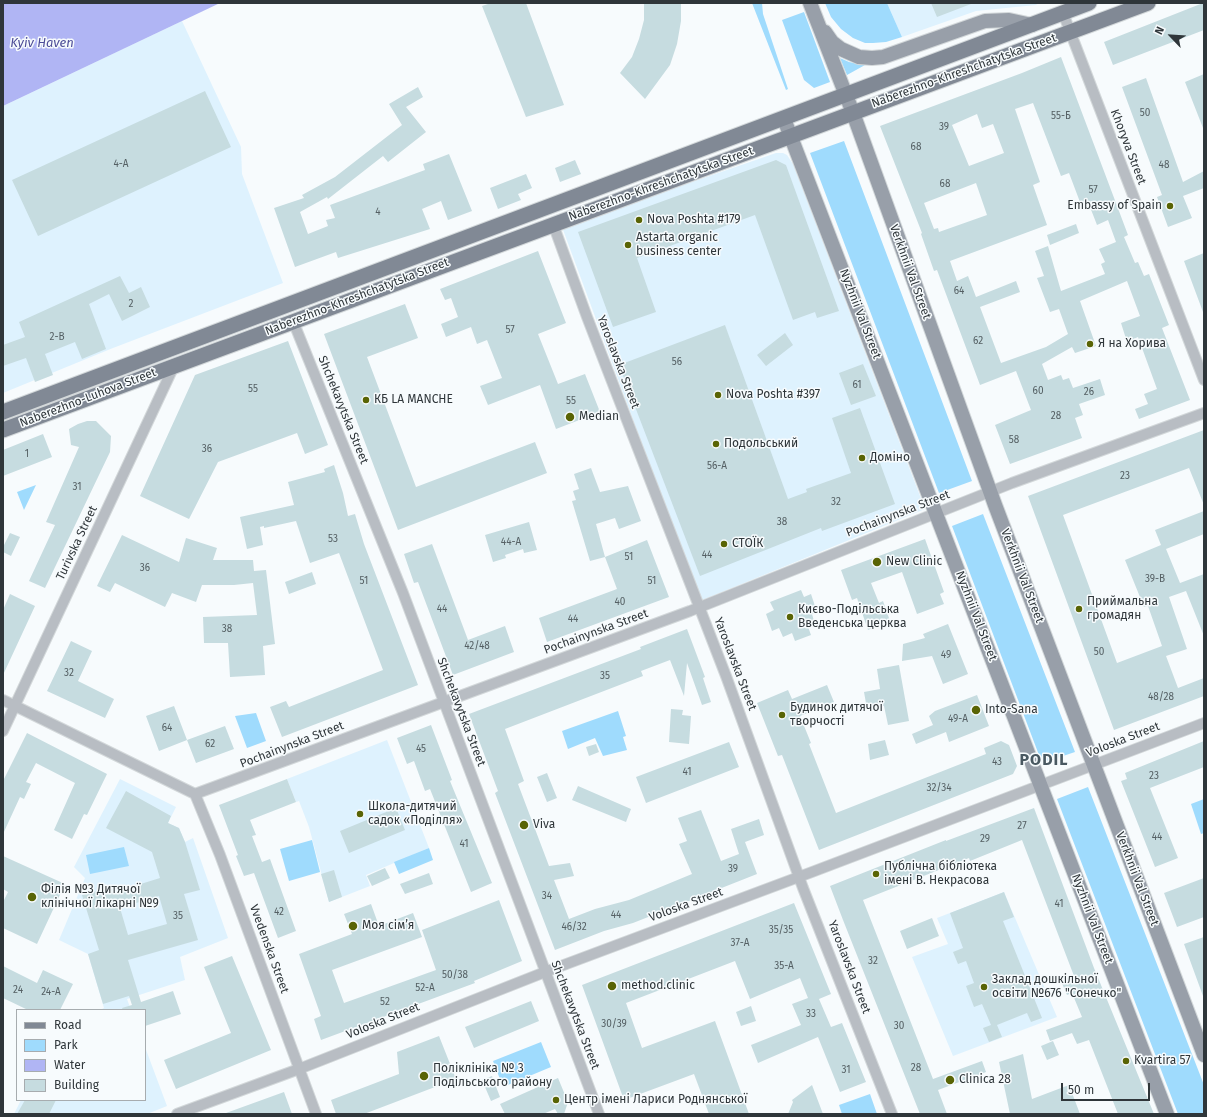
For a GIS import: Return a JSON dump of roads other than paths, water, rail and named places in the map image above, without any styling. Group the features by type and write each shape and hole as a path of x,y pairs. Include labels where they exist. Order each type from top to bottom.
{"main road":[{"path":"810,3 817,20 832,42 841,49 859,57 883,57 985,21 1009,20 1032,25"},
{"name":"Naberezhno-Khreshchatytska Street","path":"169,350 1089,3"},
{"name":"Naberezhno-Khreshchatytska Street","path":"174,366 1148,3"},
{"name":"Verkhnii Val Street","path":"817,20 853,113 990,492 1204,1055"},
{"name":"Nyzhnii Val Street","path":"784,119 937,513 1040,786 1167,1114"},
{"name":"Naberezhno-Luhova Street","path":"3,412 169,350"},
{"name":"Naberezhno-Luhova Street","path":"3,430 174,366"}],"street":[{"name":"Khoryva Street","path":"1063,13 1204,380"},
{"name":"Yaroslavska Street","path":"553,224 800,877 892,1114"},
{"name":"Shchekavytska Street","path":"293,321 403,593 599,1114"},
{"name":"Turivska Street","path":"3,731 174,366"},
{"name":"Pochainynska Street","path":"195,794 699,607 990,492 1204,413"},
{"path":"3,700 195,794"},
{"name":"Voloska Street","path":"177,1114 300,1069 545,972 1094,766 1204,723"},
{"name":"Vvedenska Street","path":"195,794 220,855 316,1114"}],"water":[{"name":"Kyiv Haven","path":"3,3 220,3 3,106"}],"place":[{"name":"Embassy of Spain","path":"1170,206"},
{"name":"Nova Poshta #179","path":"639,220"},
{"name":"Astarta organic business center","path":"628,245"},
{"name":"Я на Хорива","path":"1090,344"},
{"name":"Nova Poshta #397","path":"718,395"},
{"name":"КБ LA MANCHE","path":"366,400"},
{"name":"Median","path":"570,417"},
{"name":"Подольський","path":"716,444"},
{"name":"Доміно","path":"862,458"},
{"name":"СТОЇК","path":"724,544"},
{"name":"New Clinic","path":"877,562"},
{"name":"Приймальна громадян","path":"1079,609"},
{"name":"Києво-Подільська Введенська церква","path":"790,617"},
{"name":"Into-Sana","path":"976,710"},
{"name":"Будинок дитячої творчості","path":"782,715"},
{"name":"Школа-дитячий садок «Поділля»","path":"360,814"},
{"name":"Viva","path":"524,825"},
{"name":"Публічна бібліотека імені В. Некрасова","path":"876,874"},
{"name":"Філія №3 Дитячої клінічної лікарні №9","path":"32,897"},
{"name":"Моя сім’я","path":"353,926"},
{"name":"method.clinic","path":"612,986"},
{"name":"Заклад дошкільної освіти №676 \"Сонечко\"","path":"984,987"},
{"name":"Kvartira 57","path":"1126,1061"},
{"name":"Поліклініка № 3 Подільського району","path":"424,1076"},
{"name":"Clinica 28","path":"950,1080"},
{"name":"Центр імені Лариси Роднянської","path":"556,1100"}],"district":[{"name":"PODIL","path":"1044,761"}]}
